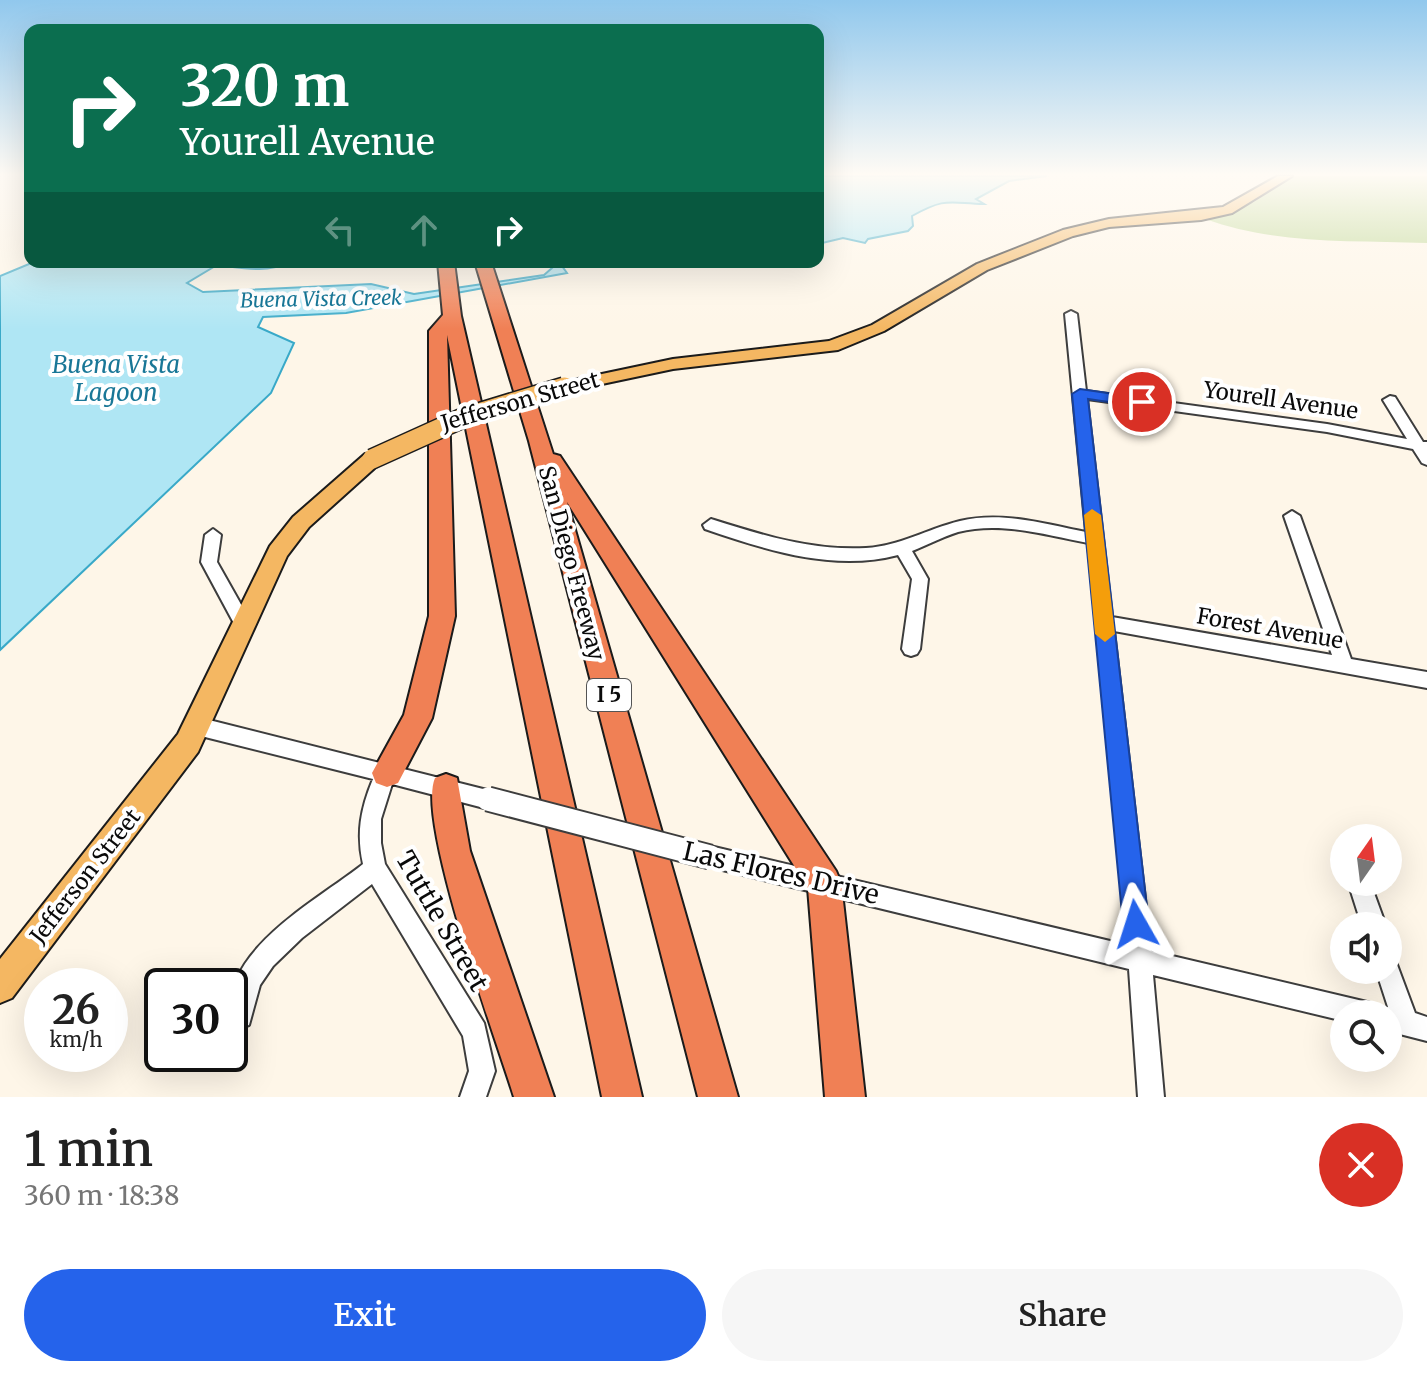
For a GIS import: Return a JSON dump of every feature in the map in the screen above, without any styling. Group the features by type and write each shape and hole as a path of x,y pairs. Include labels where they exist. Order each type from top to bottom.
{"highway":[{"path":"447,271 451,308 622,1097"},
{"name":"San Diego Freeway","path":"487,277 539,441 718,1097"},
{"path":"387,773 418,718 442,616 438,331 451,308"},
{"path":"539,441 824,883 845,1097"},
{"path":"446,788 454,851 534,1097"}],"main road":[{"name":"Jefferson Street","path":"0,986 197,726 278,552 301,522 372,459 431,427 465,414 564,387 673,364 832,346 878,328 982,267 1068,233 1092,227"}],"street":[{"path":"1071,314 1140,958 1151,1097"},
{"name":"Yourell Avenue","path":"1080,394 1327,428 1423,446"},
{"path":"1390,400 1423,446 1427,460"},
{"path":"1292,516 1344,665"},
{"path":"711,525 749,539 844,556 902,548 966,525 994,523 1095,539"},
{"path":"213,535 209,562 243,624"},
{"path":"902,548 920,579 911,649"},
{"name":"Forest Avenue","path":"1104,622 1427,680"},
{"name":"Las Flores Drive","path":"197,726 710,857 1330,1005"},
{"name":"Tuttle Street","path":"387,773 373,797 367,842 375,868 475,1032 482,1071 473,1097"},
{"path":"248,989 252,976 277,943 351,890 375,868"},
{"path":"1393,984 1407,1024"}],"green space":[{"path":"1234,227 1427,227 1427,243 1342,241 1260,233"}],"water":[{"path":"824,227 912,227 908,231 868,239 865,243 843,238 824,243"},
{"name":"Buena Vista Lagoon","path":"24,266 212,268 187,283 203,292 371,284 414,294 544,275 552,268 563,268 567,273 346,313 263,317 258,327 294,343 271,393 0,650 0,276"}],"slow traffic":[{"path":"1092,515 1105,634"}],"route":[{"path":"1136,924 1080,394 1142,402"}],"water label":[{"name":"Buena Vista Creek","path":"321,299"}]}
